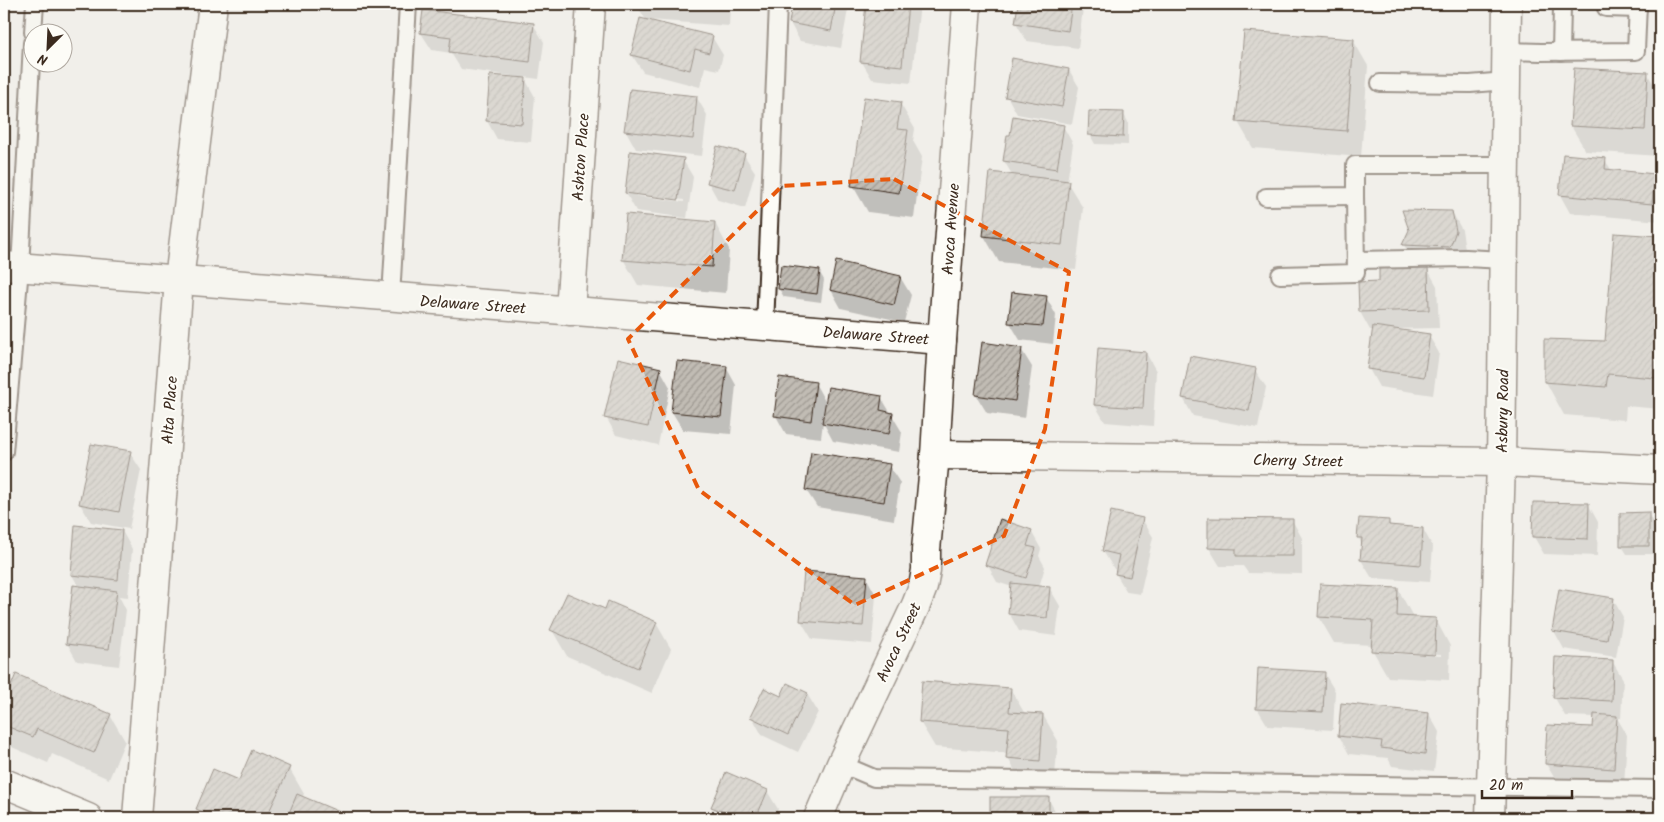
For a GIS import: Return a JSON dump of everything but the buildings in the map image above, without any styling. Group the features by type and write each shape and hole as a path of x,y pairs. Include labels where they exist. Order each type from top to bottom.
{"street":[{"name":"Alta Place","path":"137,818 179,280 213,4"},
{"name":"Ashton Place","path":"570,311 590,4"},
{"name":"Avoca Avenue","path":"935,455 968,4"},
{"name":"Asbury Road","path":"1490,818 1501,462 1507,4"},
{"name":"Delaware Street","path":"12,267 942,340"},
{"name":"Cherry Street","path":"935,455 1501,462 1660,470"},
{"name":"Avoca Street","path":"818,818 923,587 935,455"},
{"path":"4,782 88,818"}],"lane":[{"path":"34,22 35,4"},
{"path":"391,297 408,4"},
{"path":"765,326 778,4"},
{"path":"1561,52 1566,6"},
{"path":"1507,51 1636,51 1638,6 1606,8"},
{"path":"4,452 12,267 29,72"},
{"path":"1380,83 1470,84 1506,82"},
{"path":"1280,276 1356,273 1355,165 1505,164"},
{"path":"1266,197 1356,196"},
{"path":"1356,260 1457,258 1504,260"},
{"path":"841,764 874,778 1660,789"}],"highlighted area":[{"path":"894,179 1069,272 1045,429 1004,536 855,605 699,490 628,339 782,186"}]}
